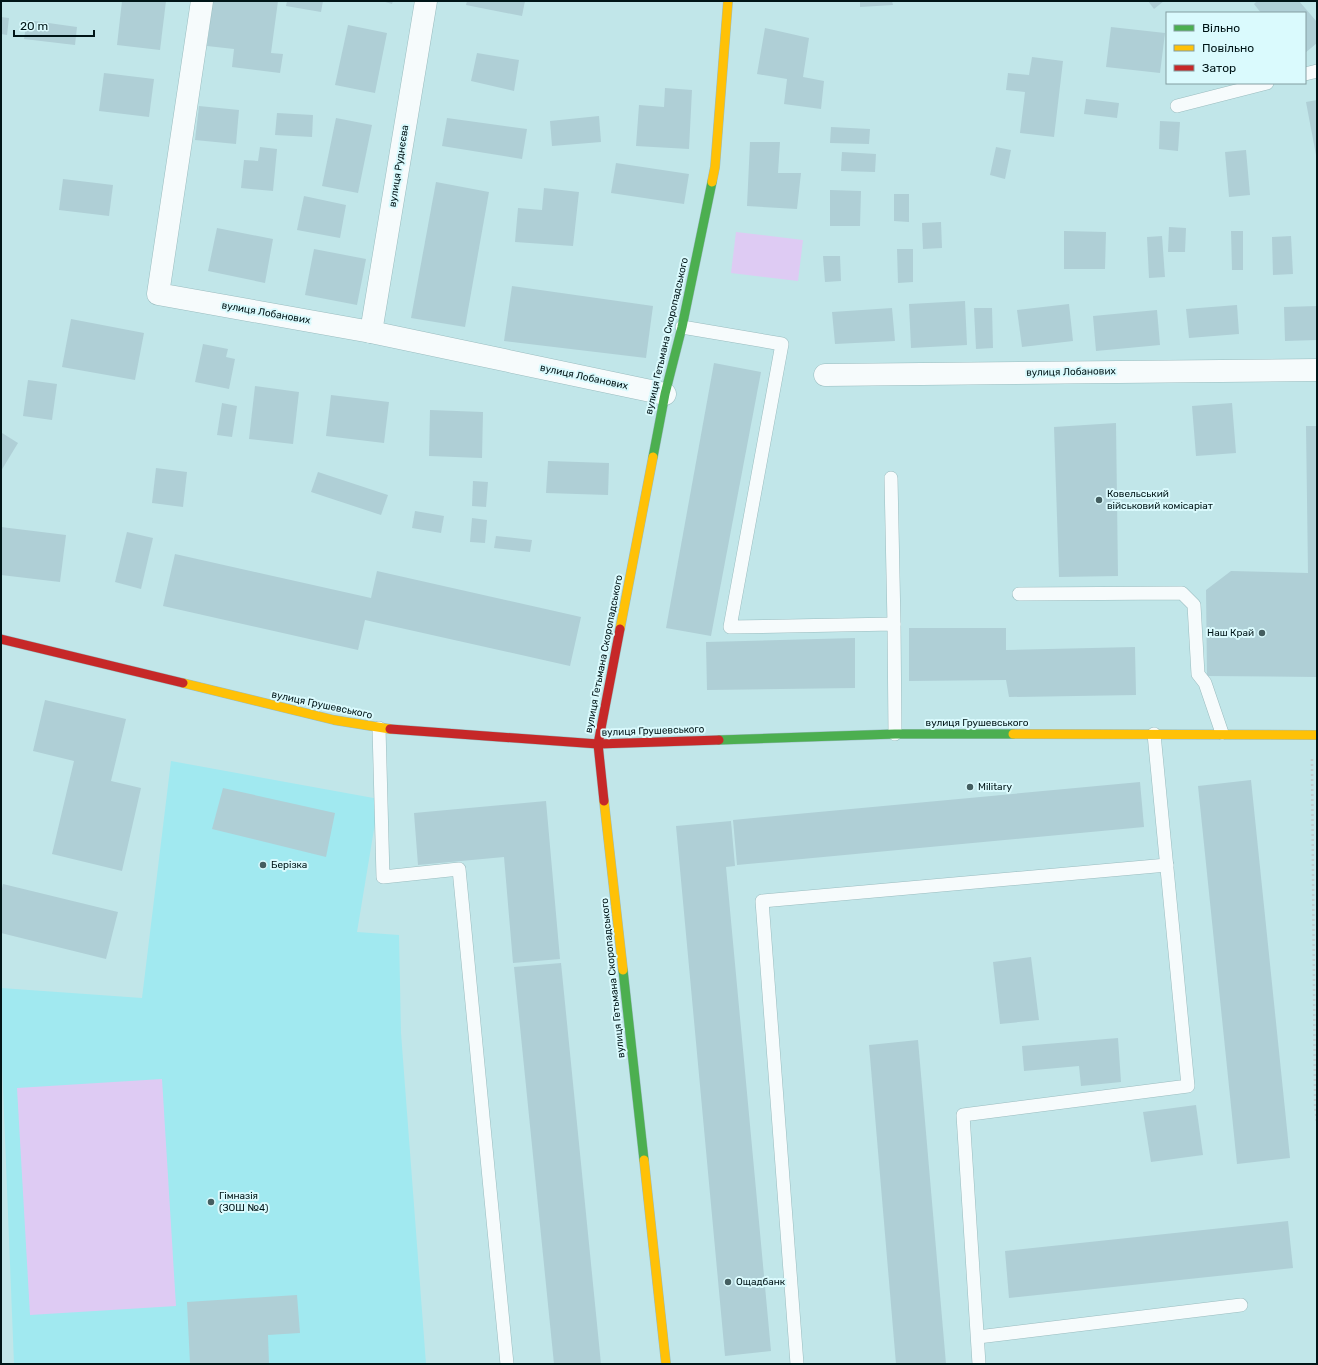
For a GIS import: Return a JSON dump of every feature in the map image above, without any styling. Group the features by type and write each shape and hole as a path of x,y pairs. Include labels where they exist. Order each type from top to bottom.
{"street":[{"name":"вулиця Лобанових","path":"202,1 158,294 371,332 665,394"},
{"name":"вулиця Руднєєва","path":"371,332 426,1"},
{"name":"вулиця Гетьмана Скоропадського","path":"666,1364 598,744 665,394 682,327 715,167 728,1"},
{"name":"вулиця Лобанових","path":"826,375 1317,370"},
{"name":"вулиця Грушевського","path":"1,639 334,720 379,728 472,736 598,744 895,734 1315,735"}],"lane":[{"path":"1306,74 1317,71"},
{"path":"1177,106 1263,84"},
{"path":"682,327 782,344 730,628 894,624"},
{"path":"891,478 895,734"},
{"path":"1019,594 1182,593 1194,605 1198,674 1205,683 1222,734"},
{"path":"379,728 383,877 459,869 507,1364"},
{"path":"980,1364 963,1115 1188,1086 1154,734"},
{"path":"797,1364 762,901 1166,865"},
{"path":"978,1336 1241,1305"}],"path":[{"path":"1315,735 1317,1122"}],"shaded area":[{"path":"736,232 803,240 798,281 731,273"},
{"name":"Гімназія (ЗОШ №4)","path":"171,761 379,799 357,932 399,935 401,1033 426,1364 14,1364 1,1038 1,988 142,998"},
{"path":"162,1079 176,1306 30,1315 17,1088"}],"building":[{"path":"122,1 166,1 160,50 117,45"},
{"path":"213,1 278,1 271,53 283,54 280,73 232,67 234,49 207,46"},
{"path":"287,1 323,1 321,12 286,6"},
{"path":"382,1 393,1 392,4"},
{"path":"467,1 525,1 522,16 466,5"},
{"path":"860,1 892,1 893,5 860,7"},
{"path":"1148,1 1164,1 1154,9"},
{"path":"1257,1 1299,1 1317,22 1317,43 1306,52 1306,12 1260,12 1254,4"},
{"path":"1,17 9,18 7,35 1,34"},
{"path":"27,20 77,27 75,45 24,39"},
{"path":"348,25 387,33 375,93 335,85"},
{"path":"1111,27 1165,33 1160,73 1106,67"},
{"path":"765,28 809,38 803,77 824,81 821,109 784,104 787,79 757,74"},
{"path":"477,53 519,60 514,91 471,81"},
{"path":"1032,57 1063,61 1054,137 1020,133 1025,92 1006,90 1008,73 1029,75"},
{"path":"104,73 154,79 149,117 99,111"},
{"path":"665,88 692,90 689,149 636,146 639,105 664,107"},
{"path":"1086,99 1119,103 1117,118 1084,114"},
{"path":"1317,100 1317,155 1316,155 1306,102"},
{"path":"199,106 239,110 236,144 195,140"},
{"path":"277,113 313,115 312,137 275,135"},
{"path":"599,116 601,142 552,146 550,121"},
{"path":"336,118 372,125 358,193 322,186"},
{"path":"447,118 527,129 522,159 442,146"},
{"path":"1160,121 1180,122 1178,151 1159,149"},
{"path":"831,127 870,129 869,144 830,143"},
{"path":"750,142 780,142 778,173 801,173 797,209 747,206"},
{"path":"260,147 277,149 273,191 241,188 244,160 258,161"},
{"path":"996,147 1011,150 1005,179 990,175"},
{"path":"1246,150 1250,195 1229,197 1225,152"},
{"path":"842,152 876,154 875,172 841,171"},
{"path":"616,163 689,174 684,204 611,193"},
{"path":"63,179 113,185 109,216 59,210"},
{"path":"436,182 489,192 465,327 411,318"},
{"path":"544,188 579,192 573,246 515,242 518,208 542,210"},
{"path":"830,190 861,191 860,226 830,226"},
{"path":"894,194 909,194 909,222 894,221"},
{"path":"304,196 346,205 340,238 297,230"},
{"path":"941,222 942,248 923,249 922,223"},
{"path":"1169,227 1186,228 1185,252 1168,252"},
{"path":"217,228 273,239 265,283 208,271"},
{"path":"1064,231 1106,232 1105,269 1064,269"},
{"path":"1231,231 1243,231 1243,270 1232,270"},
{"path":"1162,236 1165,277 1149,278 1147,237"},
{"path":"1291,236 1293,274 1273,275 1272,237"},
{"path":"314,249 366,259 357,305 305,295"},
{"path":"897,249 913,249 913,282 898,283"},
{"path":"823,256 840,256 841,281 825,282"},
{"path":"512,286 653,306 646,358 504,341"},
{"path":"965,301 967,345 911,348 909,304"},
{"path":"1069,304 1073,341 1022,347 1017,310"},
{"path":"1237,305 1239,334 1189,338 1186,309"},
{"path":"1317,306 1317,340 1285,341 1284,307"},
{"path":"892,308 895,341 835,344 832,312"},
{"path":"974,308 992,308 993,348 976,349"},
{"path":"1157,310 1160,345 1096,351 1093,316"},
{"path":"71,319 144,333 135,380 62,367"},
{"path":"203,344 228,349 226,357 235,359 229,389 195,382"},
{"path":"714,363 761,372 711,636 666,628"},
{"path":"28,380 57,384 52,420 23,416"},
{"path":"255,386 299,392 293,444 249,439"},
{"path":"331,395 389,402 384,443 326,436"},
{"path":"222,403 237,406 232,437 217,435"},
{"path":"1232,403 1236,453 1196,456 1192,406"},
{"path":"430,410 483,412 482,458 429,456"},
{"path":"1116,423 1118,576 1059,577 1054,427"},
{"name":"Наш Край","path":"1306,426 1317,426 1317,677 1207,676 1206,590 1231,571 1308,573"},
{"path":"2,433 18,443 1,471 1,434"},
{"path":"548,461 609,463 608,495 546,493"},
{"path":"156,468 187,472 183,507 152,503"},
{"path":"318,472 388,495 381,515 311,492"},
{"path":"473,481 488,482 486,507 472,506"},
{"path":"415,511 444,516 441,533 412,528"},
{"path":"472,518 487,520 485,543 470,542"},
{"path":"1,527 66,535 60,582 1,575"},
{"path":"127,532 153,538 141,589 115,582"},
{"path":"496,536 532,540 530,552 494,548"},
{"path":"175,554 371,598 377,571 581,617 570,666 365,620 358,650 163,606"},
{"path":"909,628 1006,628 1006,650 1135,647 1136,695 1009,697 1006,680 909,681"},
{"path":"855,638 855,688 707,690 706,642"},
{"path":"45,700 126,719 111,781 141,788 122,871 52,854 74,761 33,751"},
{"path":"1251,780 1290,1158 1237,1164 1198,786"},
{"path":"1140,782 1144,827 737,865 733,820"},
{"path":"223,788 335,813 326,857 212,829"},
{"path":"546,801 560,959 513,963 504,857 418,865 414,813"},
{"path":"731,821 735,866 726,867 771,1351 725,1356 676,826"},
{"path":"3,884 118,912 106,959 1,933 1,893"},
{"path":"1031,957 1039,1020 1000,1024 993,962"},
{"path":"561,963 601,1364 554,1364 514,967"},
{"path":"1118,1038 1121,1082 1081,1086 1079,1066 1024,1071 1022,1046"},
{"path":"918,1040 946,1364 896,1364 869,1045"},
{"path":"1196,1105 1203,1155 1151,1162 1143,1112"},
{"path":"1288,1221 1293,1268 1009,1298 1005,1251"},
{"path":"297,1295 300,1333 268,1335 269,1364 190,1364 187,1302"}],"traffic: fast":[{"path":"653,457 665,394 682,327 712,182"},
{"path":"719,740 895,734 1013,734"},
{"path":"623,970 644,1160"}],"traffic: slow":[{"path":"712,182 715,167 728,1"},
{"path":"620,629 653,457"},
{"path":"183,683 334,720 390,729"},
{"path":"1013,734 1317,735"},
{"path":"604,801 623,970"},
{"path":"644,1160 666,1364"}],"traffic: jam":[{"path":"604,801 598,744 620,629"},
{"path":"1,639 183,683"},
{"path":"390,729 598,744 719,740"}],"place":[{"name":"Ковельський військовий комісаріат","path":"1099,500"},
{"name":"Наш Край","path":"1262,633"},
{"name":"Military","path":"970,787"},
{"name":"Берізка","path":"263,865"},
{"name":"Гімназія (ЗОШ №4)","path":"211,1202"},
{"name":"Ощадбанк","path":"728,1282"}]}
